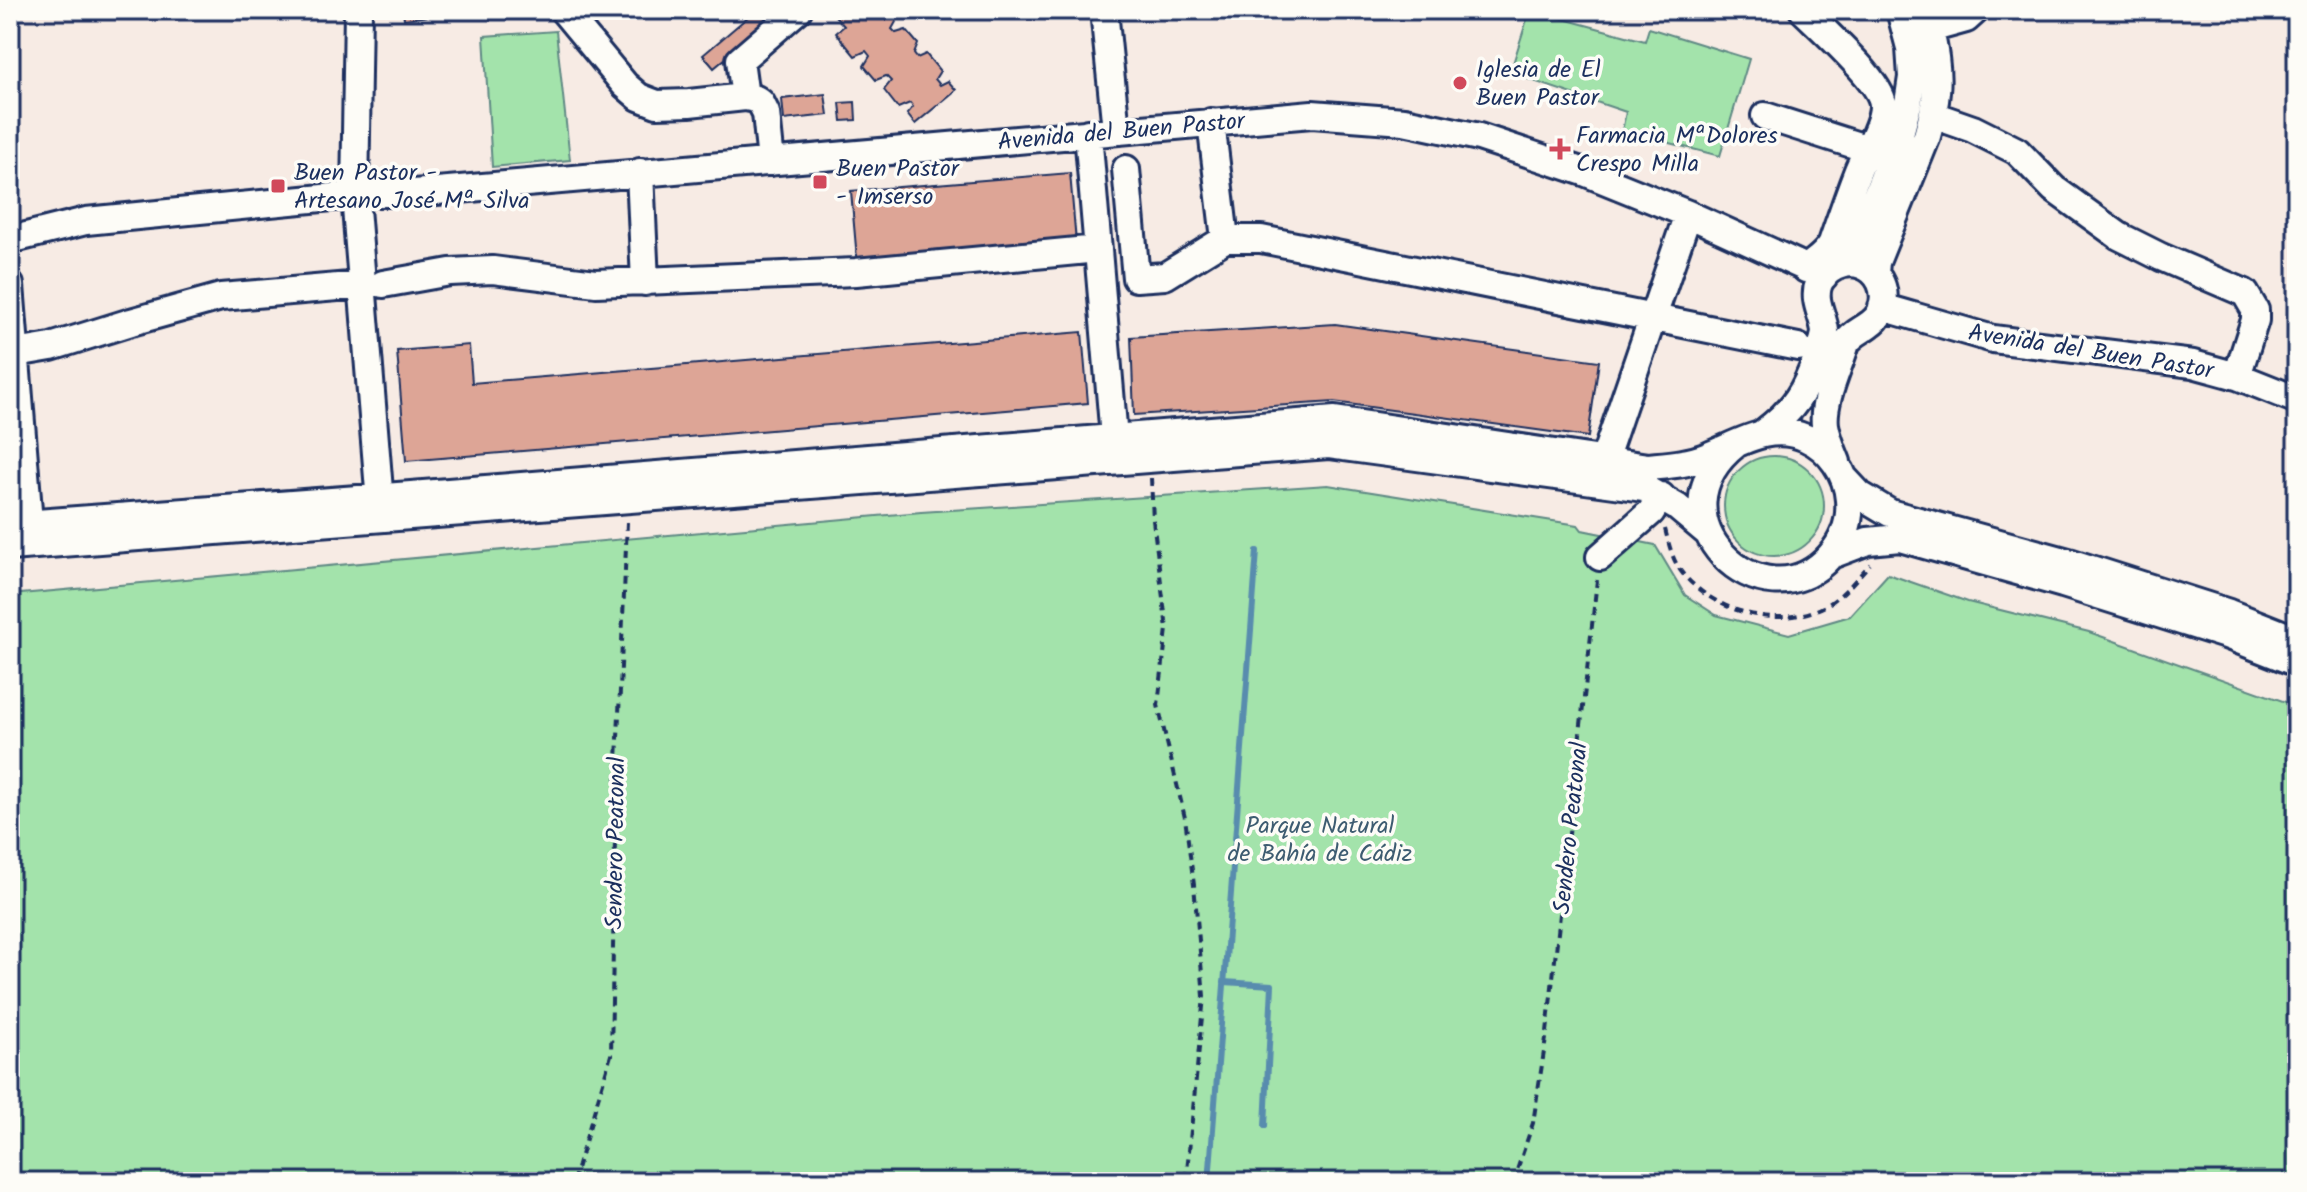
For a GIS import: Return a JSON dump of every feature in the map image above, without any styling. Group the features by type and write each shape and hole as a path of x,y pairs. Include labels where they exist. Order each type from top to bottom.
{"street":[{"path":"358,10 355,196 372,284 380,508"},
{"path":"563,10 625,85 639,97 657,104 745,97 761,103 766,113 771,162"},
{"path":"745,97 740,60 798,10"},
{"path":"1104,10 1116,130"},
{"path":"1803,10 1861,69 1883,102 1880,119 1827,253 1817,258 1823,270"},
{"path":"10,547 380,508 1335,420 1648,467 1676,465 1705,457 1763,433 1786,415 1807,385 1824,340 1825,331 1816,293 1823,270 1854,250 1898,141 1908,104 1912,77 1910,48 1900,10"},
{"path":"1875,274 1876,262 1933,115 1937,90 1928,20 1966,19 1976,10"},
{"name":"Avenida del Buen Pastor","path":"10,240 86,221 1312,114 1404,121 1479,137 1584,172 1823,270"},
{"path":"1933,115 1973,129 2017,151 2054,189 2119,236 2245,293 2255,310 2255,320 2237,376"},
{"path":"1765,116 1868,149"},
{"path":"1211,122 1225,239"},
{"path":"1088,133 1114,438"},
{"path":"1126,169 1136,278 1165,276 1225,239 1261,239 1798,347"},
{"path":"640,172 645,282"},
{"path":"1604,460 1688,214"},
{"path":"12,354 51,347 221,297 372,284 450,272 493,270 596,283 645,282 856,272 1098,249"},
{"path":"1736,444 1716,464 1704,490 1704,519 1714,546 1735,567 1761,578 1775,580 1804,575 1831,555 1844,535 1848,521 1849,493 1828,441 1826,405 1846,343 1876,319 1882,307 1884,291 1875,274 1859,264 1823,270"},
{"path":"10,285 19,524 380,508 631,514 1146,459 1329,445 1644,488 1656,504 1688,515 1708,533"},
{"name":"Avenida del Buen Pastor","path":"1882,307 1993,339 2193,364 2237,376 2297,400"},
{"path":"1820,312 1833,326 1842,330 1861,330"},
{"path":"1763,433 1791,434 1818,445 1860,495 1890,513 2072,563 2229,613 2297,640"},
{"path":"1600,557 1656,504"},
{"path":"1831,555 1868,541 1900,538 2226,635 2297,663"}],"path":[{"path":"1146,459 1167,629 1158,705 1185,818 1204,996 1186,1182"},
{"path":"1656,504 1670,551 1682,573 1715,601 1733,610 1780,618 1801,615 1825,606 1879,559"},
{"name":"Sendero Peatonal","path":"573,1182 611,1055 616,786 631,514"},
{"name":"Sendero Peatonal","path":"1513,1182 1533,1123 1547,1032 1600,557"}],"green space":[{"path":"1530,10 1645,41 1649,28 1749,59 1720,156 1622,131 1626,112 1510,73"},
{"path":"556,31 570,160 492,167 484,36"},
{"path":"1774,456 1793,460 1809,471 1820,487 1824,506 1820,525 1809,541 1793,552 1774,556 1755,552 1739,541 1728,525 1724,506 1728,487 1739,471 1755,460"},
{"name":"Parque Natural de Bahía de Cádiz","path":"1328,485 1578,525 1582,530 1655,545 1685,595 1716,615 1789,634 1850,616 1888,574 1968,602 2089,632 2297,706 2297,1182 10,1182 10,595 921,512"}],"building":[{"path":"403,10 447,10 447,14 404,19"},
{"path":"756,10 783,10 714,68 703,55"},
{"path":"830,10 889,10 897,20 892,29 896,33 906,30 918,44 914,54 917,58 926,54 940,71 935,79 940,85 948,81 956,90 915,124 907,114 913,107 910,103 898,108 884,90 891,81 886,76 876,80 864,66 870,56 866,51 855,56 836,33 844,26"},
{"path":"825,94 828,115 784,120 782,99"},
{"path":"855,102 856,120 842,121 840,103"},
{"path":"1070,173 1076,242 857,259 851,191"},
{"path":"1335,324 1599,361 1588,437 1334,402 1134,415 1131,337"},
{"path":"1082,332 1088,403 406,461 397,351 469,345 472,383"}],"waterway":[{"path":"1209,1182 1257,551"},
{"path":"1224,982 1272,985 1265,1126"}],"place":[{"name":"Iglesia de El Buen Pastor","path":"1460,83"},
{"name":"Farmacia MªDolores Crespo Milla","path":"1560,149"},
{"name":"Buen Pastor - Imserso","path":"820,182"},
{"name":"Buen Pastor - Artesano José Mª Silva","path":"278,186"}]}
